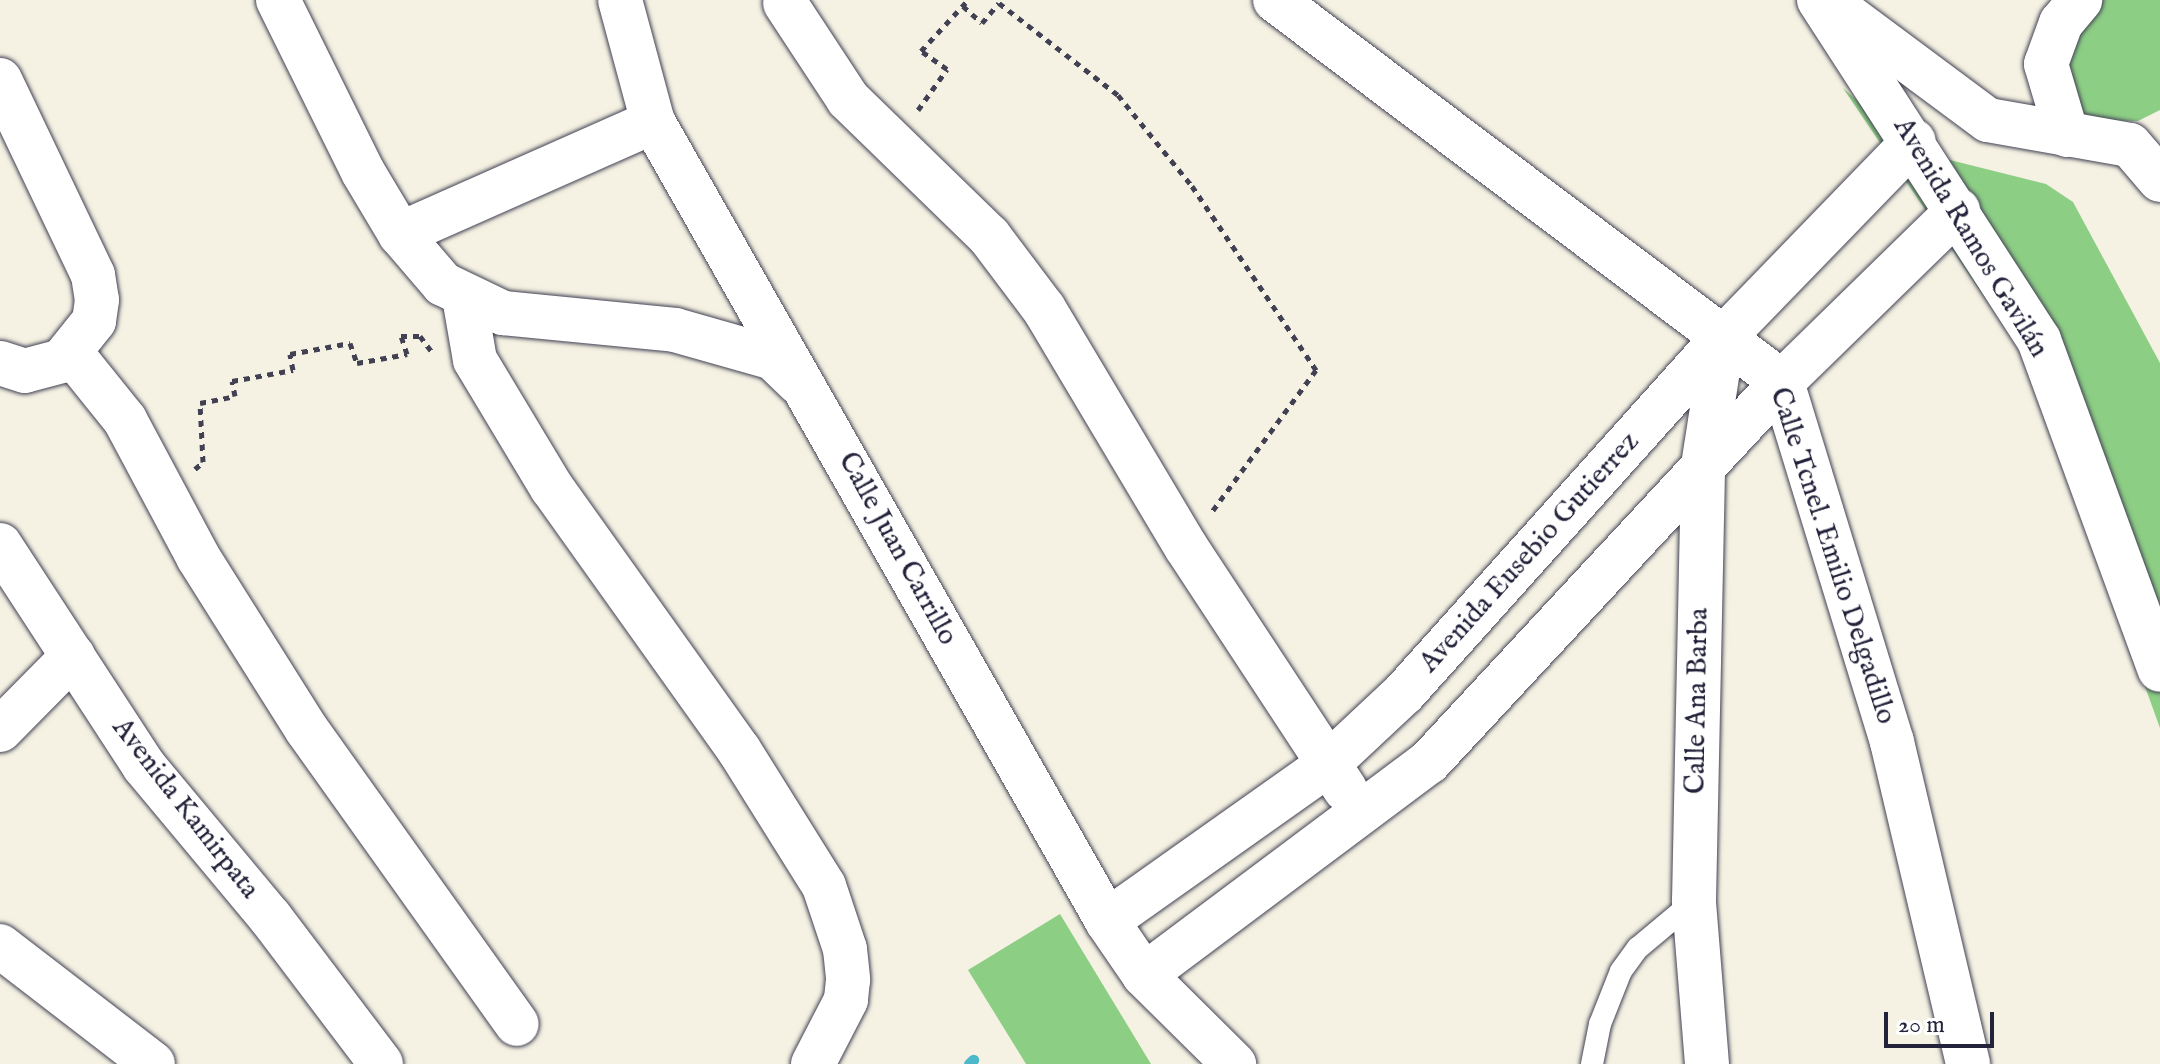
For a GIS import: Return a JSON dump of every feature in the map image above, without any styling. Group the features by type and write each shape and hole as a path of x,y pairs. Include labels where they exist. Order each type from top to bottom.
{"street":[{"path":"278,0 363,172 400,234 425,266 464,297 503,313 675,330 773,358 809,393"},
{"name":"Calle Juan Carrillo","path":"620,0 653,122 1107,921 1144,975 1234,1064"},
{"name":"Calle Tcnel. Emilio Delgadillo","path":"1275,0 1782,382 1892,742 1968,1064"},
{"name":"Avenida Ramos Gavilán","path":"1819,0 1914,141 2039,340 2160,670"},
{"path":"1826,0 1967,109 2012,126 2067,135 2145,137 2160,180"},
{"path":"2067,135 2046,64 2061,23 2080,0"},
{"path":"785,3 848,99 989,236 1044,309 1186,547 1327,765 1363,814"},
{"path":"0,80 93,275 94,321 72,354 40,369 11,369 0,363"},
{"path":"400,234 653,122"},
{"name":"Avenida Eusebio Gutierrez","path":"1107,921 1327,765 1404,693 1723,338 1914,141"},
{"path":"1144,975 1429,762 1782,382 1958,210"},
{"path":"464,297 475,360 552,488 748,763 824,886 845,949 848,980 846,1000 813,1064"},
{"name":"Calle Ana Barba","path":"1707,1064 1694,901 1703,466 1723,338"},
{"path":"72,354 125,420 198,557 307,730 517,1024"},
{"name":"Avenida Kamirpata","path":"0,545 144,766 270,917 381,1064"},
{"path":"0,730 73,656"},
{"path":"0,946 153,1064"}],"lane":[{"path":"1592,1064 1600,1024 1621,971 1638,948 1694,901"}],"path":[{"path":"895,144 947,69 921,51 968,0"},
{"path":"963,6 982,23 999,3 1118,95 1192,186 1316,370 1186,547"},
{"path":"166,496 203,462 200,403 235,396 232,381 293,370 290,354 350,343 357,363 407,354 401,336 420,336 444,369 475,360"}],"green space":[{"path":"2103,0 2160,0 2160,110 2138,121 2097,120 2080,111 2065,51"},
{"path":"1843,88 1914,151 2046,184 2073,202 2160,363 2160,728 2026,359"},
{"path":"1060,914 1151,1064 1026,1064 968,970"}],"waterway":[{"path":"969,1064 973,1060"}]}
